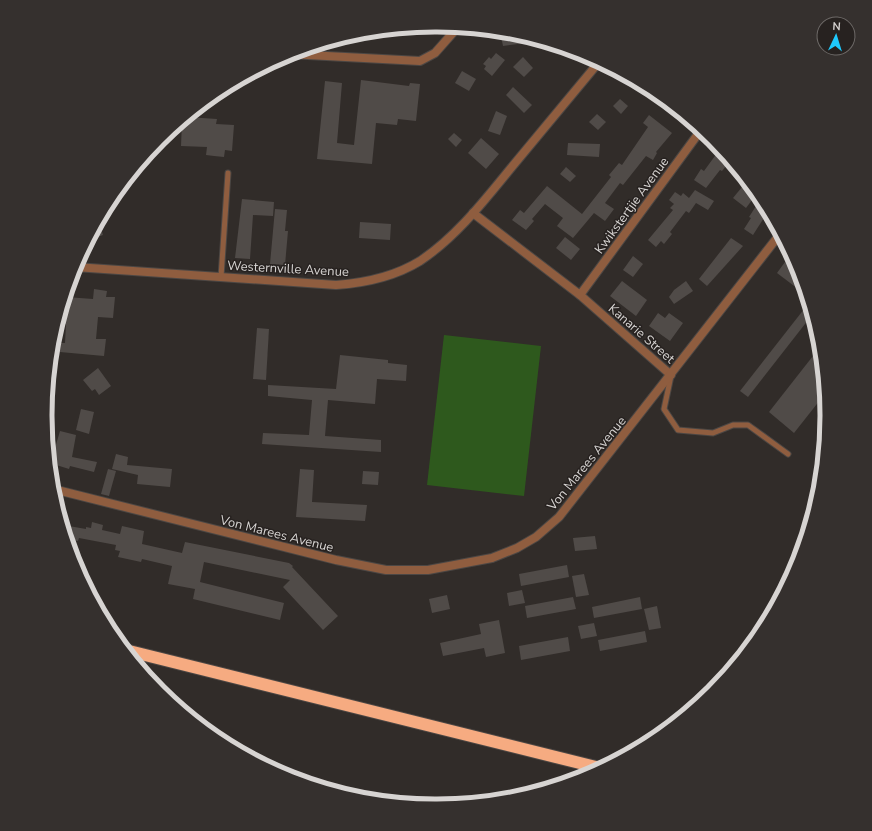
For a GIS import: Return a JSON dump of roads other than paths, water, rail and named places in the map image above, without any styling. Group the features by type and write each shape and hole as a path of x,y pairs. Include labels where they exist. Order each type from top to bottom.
{"highway":[{"path":"135,652 592,766"}],"street":[{"path":"305,55 420,61 435,53 453,33"},
{"name":"Westernville Avenue","path":"83,268 336,285 362,283 380,279 398,272 420,261 474,213 595,67"},
{"name":"Kwikstertjie Avenue","path":"580,295 697,135"},
{"name":"Kanarie Street","path":"474,213 580,295 671,375"},
{"name":"Von Marees Avenue","path":"60,491 336,560 386,570 428,570 492,558 517,548 536,536 559,517 776,239"}],"lane":[{"path":"221,277 228,173"},
{"name":"Kanarie Street","path":"671,375 664,409 678,430 712,434 733,425 748,426 788,454"}]}
